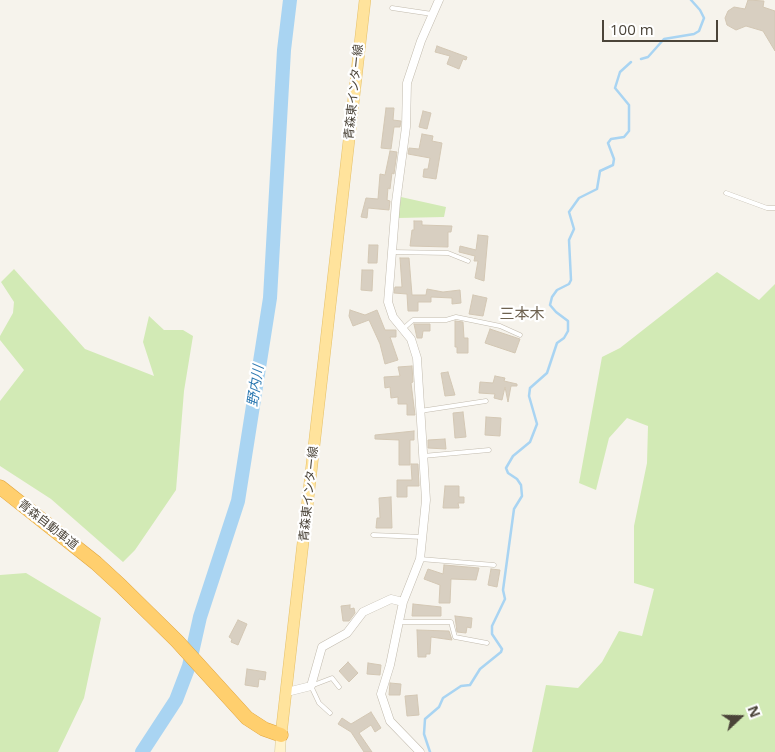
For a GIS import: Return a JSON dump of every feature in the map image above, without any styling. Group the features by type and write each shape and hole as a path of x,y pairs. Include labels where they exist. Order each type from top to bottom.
{"highway":[{"name":"青森自動車道","path":"0,487 96,563 121,586 253,723 281,735"}],"main road":[{"name":"青森東インター線","path":"281,735 365,0"},
{"path":"280,752 281,735"}],"street":[{"path":"420,752 390,721 383,705 381,694 390,664 403,602 420,559 426,500 417,358 411,339 404,328 393,318 388,302 406,127 407,83 439,0"},
{"path":"287,692 311,686 317,670 319,654 326,643 347,633 363,612 391,599 403,602"}],"lane":[{"path":"392,8 433,14"},
{"path":"726,193 767,208 775,208"},
{"path":"392,252 448,253 468,261"},
{"path":"404,328 413,320 446,320 456,317 500,326 520,335"},
{"path":"420,411 486,401"},
{"path":"423,456 489,450"},
{"path":"373,535 422,537"},
{"path":"420,559 494,565"},
{"path":"398,622 451,622 455,637 487,643"},
{"path":"330,713 319,703 311,686 332,678 338,687"}],"green space":[{"path":"401,197 446,207 444,217 398,218"},
{"path":"14,269 85,349 154,376 143,342 149,316 164,330 183,330 193,336 184,391 176,490 135,550 123,562 51,499 0,466 0,401 24,370 0,340 0,336 13,313 14,302 1,282"},
{"path":"717,272 759,300 775,284 775,752 532,752 546,685 578,688 602,662 619,631 642,636 654,589 634,583 634,526 647,463 648,426 627,418 609,438 596,490 579,483 602,357 620,348"},
{"path":"26,573 101,618 84,698 58,752 0,752 0,575"}],"building":[{"path":"748,0 764,1 763,7 775,11 775,51 763,31 746,26 736,30 727,25 725,18 728,11 734,7 745,9"},
{"path":"437,46 467,57 466,60 463,59 459,69 447,64 450,56 435,52"},
{"path":"386,108 394,108 393,120 401,121 400,127 394,127 391,149 381,148"},
{"path":"423,111 431,113 427,129 419,127"},
{"path":"422,134 433,136 432,141 442,143 436,179 423,177 424,169 428,169 430,158 408,154 409,148 419,149"},
{"path":"390,151 397,152 394,174 392,173 390,189 388,188 387,200 390,201 389,210 368,208 367,218 361,217 366,198 378,199 380,174 385,175"},
{"path":"414,221 422,221 422,225 452,226 451,232 448,232 448,247 410,246"},
{"path":"478,235 488,236 484,281 475,278 478,261 474,261 475,256 459,252 460,246 476,250"},
{"path":"369,245 378,245 377,263 368,263"},
{"path":"400,258 409,258 412,295 426,295 427,289 443,292 460,290 461,303 452,304 452,298 431,297 431,302 418,302 418,311 408,311 407,294 394,293 395,287 402,287"},
{"path":"362,270 373,270 372,291 361,290"},
{"path":"473,295 487,298 483,316 469,314"},
{"path":"350,310 365,315 377,310 385,330 396,330 396,337 390,337 398,360 385,364 380,344 369,320 353,326 349,316"},
{"path":"455,321 463,322 464,338 468,338 468,353 457,353 457,347 455,347"},
{"path":"414,324 430,324 430,331 423,331 422,338 417,338"},
{"path":"490,329 520,339 515,353 485,343"},
{"path":"412,366 413,382 411,383 415,415 407,415 407,404 398,404 398,397 391,398 390,387 385,388 384,377 400,376 398,367"},
{"path":"448,372 455,395 445,396 441,373"},
{"path":"495,376 505,378 504,381 517,384 517,386 511,386 508,402 505,387 502,400 494,398 495,394 479,393 480,382 493,383"},
{"path":"463,412 466,437 455,438 453,413"},
{"path":"486,417 501,418 500,436 485,435"},
{"path":"414,431 414,440 410,440 410,465 399,465 399,440 375,439 375,435"},
{"path":"445,439 446,449 428,448 428,440"},
{"path":"411,464 418,464 419,486 407,486 407,497 397,497 397,480 412,480"},
{"path":"445,486 459,486 459,497 464,497 464,503 458,503 459,508 443,508"},
{"path":"391,497 392,528 376,528 377,518 380,518 379,498"},
{"path":"444,565 479,568 476,580 451,579 450,603 439,603 440,585 424,579 428,569 443,574"},
{"path":"491,569 500,570 497,587 488,585"},
{"path":"413,604 441,607 441,616 412,616"},
{"path":"350,605 350,609 354,608 355,613 349,621 343,621 341,606"},
{"path":"455,616 472,618 471,628 467,627 466,633 457,632"},
{"path":"238,620 247,624 238,645 231,642 232,639 229,637"},
{"path":"417,630 449,631 452,640 431,637 430,654 426,654 426,657 418,657"},
{"path":"348,662 358,673 349,682 339,671"},
{"path":"368,663 381,665 380,675 367,674"},
{"path":"247,669 266,672 265,680 259,679 258,687 245,685"},
{"path":"390,683 401,684 400,695 389,695"},
{"path":"417,695 419,715 407,716 405,696"},
{"path":"371,712 381,728 375,732 371,725 359,733 372,752 364,752 351,732 338,724 342,718 351,724"}],"waterway":[{"name":"野内川","path":"142,752 176,700 189,666 200,617 238,501 270,298 284,50 290,0"},
{"path":"641,59 648,57 664,39 694,34 699,31 704,18 691,0"},
{"path":"430,752 424,734 425,719 439,707 443,698 461,686 470,685 480,669 501,652 502,649 492,634 492,626 505,599 503,590 514,509 522,496 521,485 517,479 508,473 506,468 513,456 530,442 537,424 529,396 530,388 547,373 557,343 564,338 568,331 568,321 550,305 552,297 557,290 569,284 571,280 569,240 574,229 569,212 579,198 597,189 600,171 613,165 614,159 608,143 611,139 624,137 629,131 629,105 615,88 620,72 631,62"}],"district":[{"name":"三本木","path":"522,315"}]}
